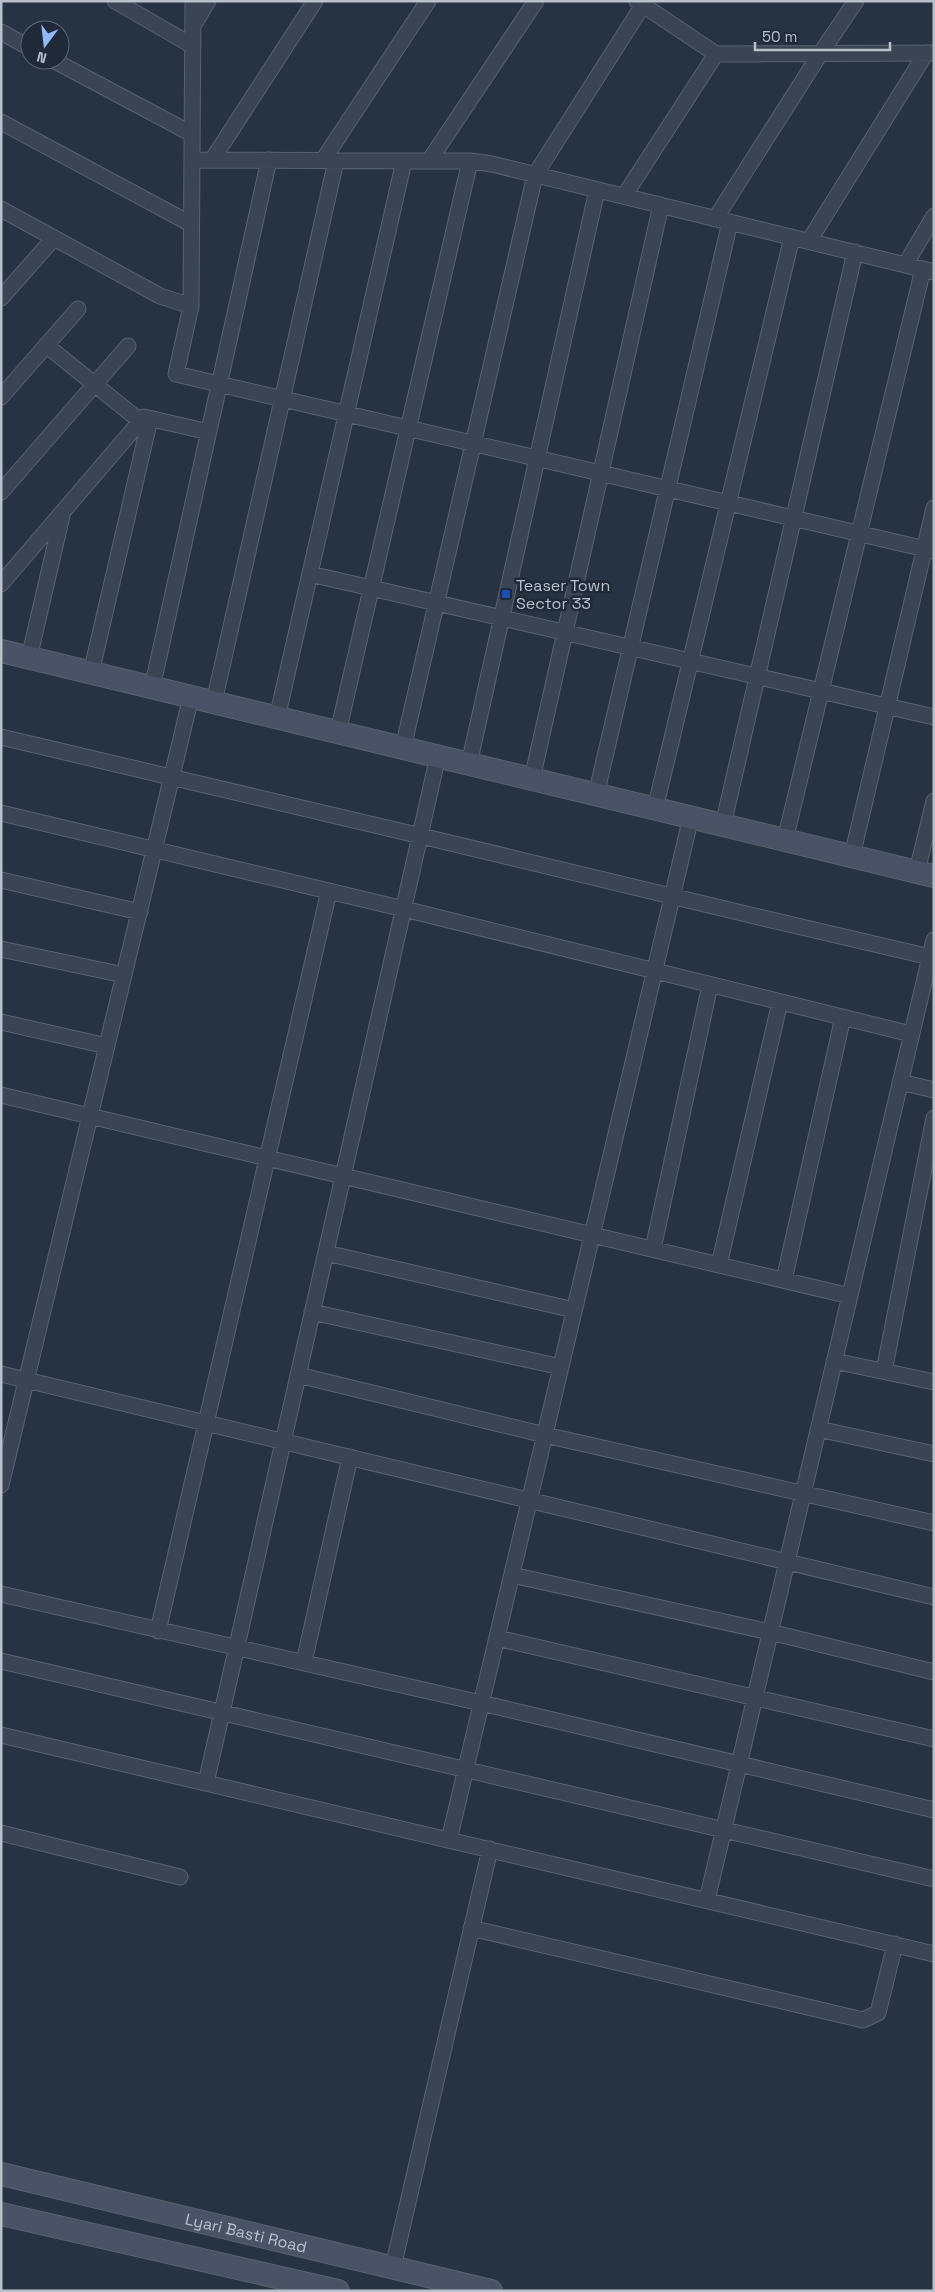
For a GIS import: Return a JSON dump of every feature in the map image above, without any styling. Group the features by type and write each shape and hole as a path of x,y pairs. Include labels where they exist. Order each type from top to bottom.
{"street":[{"path":"115,1 193,46"},
{"path":"193,1 191,306 176,374 929,550"},
{"path":"193,26 208,1"},
{"path":"212,160 315,1"},
{"path":"214,702 282,399 330,161 428,1"},
{"path":"429,161 536,1"},
{"path":"596,794 668,489 723,220 820,54 856,1"},
{"path":"403,748 535,175 640,3 716,54 930,53"},
{"path":"1,32 20,42"},
{"path":"810,241 930,53"},
{"path":"624,196 716,54"},
{"path":"70,69 192,134"},
{"path":"1,122 192,224"},
{"path":"192,160 470,161 492,164 928,270 859,534 785,840"},
{"path":"152,688 269,160"},
{"path":"277,718 404,161"},
{"path":"338,732 470,161"},
{"path":"469,764 597,190"},
{"path":"532,779 661,205"},
{"path":"2,210 160,296 191,306"},
{"path":"905,265 934,216"},
{"path":"655,809 792,237"},
{"path":"1,298 54,238"},
{"path":"723,825 855,252"},
{"path":"1,397 78,309"},
{"path":"46,345 145,420 209,432"},
{"path":"1,492 128,346"},
{"path":"1,584 145,420"},
{"path":"91,673 145,420"},
{"path":"852,856 887,706 929,550 934,508"},
{"path":"29,658 63,512"},
{"path":"310,574 934,717"},
{"path":"1,651 926,874 934,801"},
{"path":"1,1485 5,1455 26,1380 191,697"},
{"path":"1,737 672,898 930,957"},
{"path":"206,1783 438,756"},
{"path":"1,813 330,891 911,1034"},
{"path":"449,1840 691,817"},
{"path":"1,880 140,912"},
{"path":"158,1631 330,891"},
{"path":"707,1900 934,940"},
{"path":"1,949 124,975"},
{"path":"653,1249 710,985"},
{"path":"719,1265 780,1002"},
{"path":"784,1280 843,1017"},
{"path":"1,1022 107,1046"},
{"path":"900,1082 934,1090"},
{"path":"1,1094 344,1174 850,1296"},
{"path":"884,1371 934,1118"},
{"path":"326,1253 574,1310"},
{"path":"312,1312 561,1368"},
{"path":"834,1361 934,1382"},
{"path":"1,1374 934,1597"},
{"path":"298,1375 545,1436 934,1522"},
{"path":"818,1429 934,1454"},
{"path":"304,1662 350,1457"},
{"path":"512,1575 770,1632 934,1672"},
{"path":"1,1594 482,1703 934,1810"},
{"path":"497,1638 934,1739"},
{"path":"1,1661 934,1879"},
{"path":"1,1735 934,1954"},
{"path":"1,1833 180,1877"},
{"path":"393,2267 490,1849"},
{"path":"471,1928 862,2020 878,2013 895,1944"},
{"name":"Lyari Basti Road","path":"1,2174 491,2291"},
{"path":"1,2214 338,2291"}],"place":[{"name":"Teaser Town Sector 33","path":"506,594"}]}
